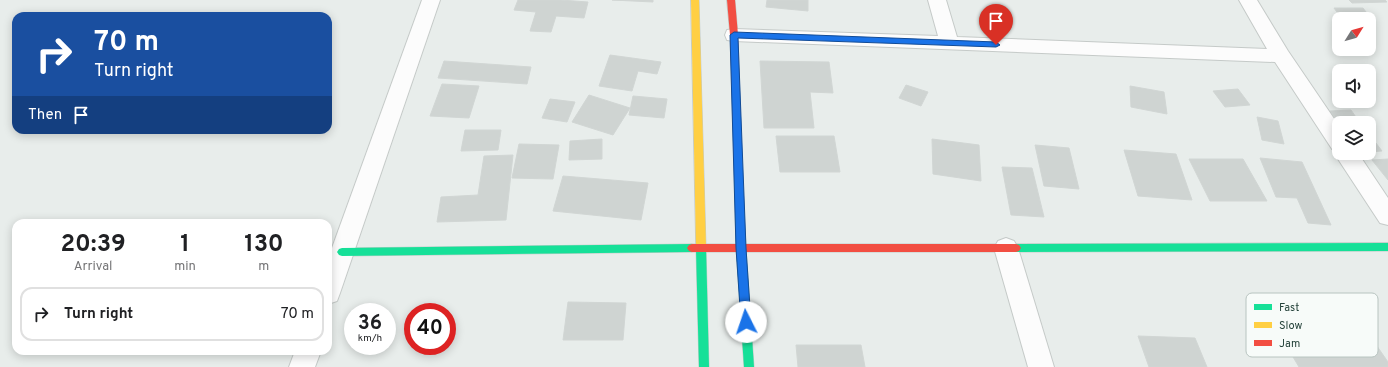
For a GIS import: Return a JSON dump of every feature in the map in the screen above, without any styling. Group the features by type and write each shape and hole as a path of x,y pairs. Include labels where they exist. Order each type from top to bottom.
{"street":[{"path":"332,281 431,0"},
{"path":"695,0 704,367"},
{"path":"731,0 734,35 741,248 750,367"},
{"path":"937,0 949,43"},
{"path":"1248,0 1281,56 1332,132"},
{"path":"734,35 1281,56"},
{"path":"1351,160 1388,216"},
{"path":"342,252 701,248 1388,247"},
{"path":"1006,248 1041,367"},
{"path":"302,367 306,355"}],"building":[{"path":"518,0 561,0 588,2 584,18 556,16 551,32 530,31 536,12 514,10"},
{"path":"612,0 653,0 653,2"},
{"path":"767,0 808,0 808,11 766,7"},
{"path":"1349,0 1385,0 1387,2 1352,3"},
{"path":"1334,8 1363,8 1366,12 1337,12"},
{"path":"610,55 661,62 657,74 638,71 632,91 599,86"},
{"path":"444,61 531,67 527,84 438,78"},
{"path":"760,61 829,62 833,93 810,92 814,128 764,128"},
{"path":"442,84 479,86 469,118 430,116"},
{"path":"906,85 928,92 921,106 899,98"},
{"path":"1130,86 1164,92 1167,114 1131,107"},
{"path":"1238,89 1250,105 1225,107 1213,91"},
{"path":"589,95 630,108 613,135 572,122"},
{"path":"633,96 667,99 664,118 629,115"},
{"path":"550,99 575,102 567,122 542,118"},
{"path":"1351,110 1355,116 1334,116 1330,111"},
{"path":"1257,117 1278,121 1284,144 1262,140"},
{"path":"465,130 501,130 498,150 461,151"},
{"path":"776,136 834,136 840,172 780,172"},
{"path":"602,139 602,159 569,160 570,141"},
{"path":"932,139 979,145 981,181 933,174"},
{"path":"1376,143 1382,151 1376,151"},
{"path":"519,144 559,145 553,179 512,178"},
{"path":"1035,145 1069,148 1079,189 1044,186"},
{"path":"1124,150 1176,154 1192,200 1138,196"},
{"path":"513,155 506,220 437,222 441,197 478,195 484,156"},
{"path":"1260,158 1302,162 1331,225 1308,223 1297,198 1276,197"},
{"path":"1189,159 1243,159 1267,201 1210,201"},
{"path":"1388,159 1388,180 1372,160"},
{"path":"1002,167 1032,168 1044,217 1011,215"},
{"path":"563,176 648,183 641,220 553,211"},
{"path":"568,302 626,303 623,340 563,340"},
{"path":"1138,336 1195,338 1207,367 1149,367"},
{"path":"796,345 861,345 865,367 798,367"},
{"path":"1378,348 1388,362 1388,367 1299,367 1293,357 1378,357"}],"traffic: fast":[{"path":"738,165 741,248 749,367"},
{"path":"701,247 704,367"},
{"path":"1016,248 1388,247"},
{"path":"342,252 692,248"}],"traffic: slow":[{"path":"695,0 701,247"}],"traffic: jam":[{"path":"731,0 734,35 738,165"},
{"path":"692,248 1016,248"}],"route":[{"path":"746,322 741,248 734,35 996,45"}]}
